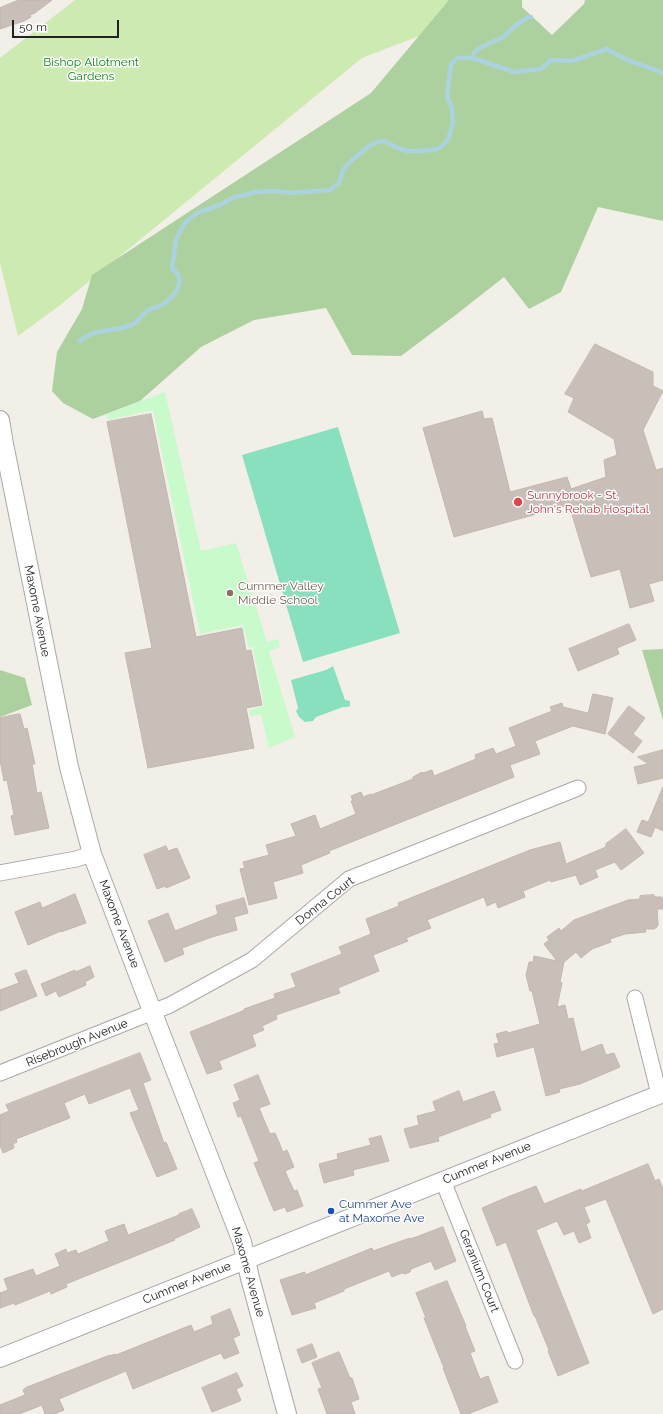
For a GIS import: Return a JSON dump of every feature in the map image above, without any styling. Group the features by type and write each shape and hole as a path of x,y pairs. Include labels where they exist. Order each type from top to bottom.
{"street":[{"name":"Maxome Avenue","path":"0,420 69,767 92,854 242,1242 287,1414"},
{"name":"Donna Court","path":"153,1013 252,960 349,878 578,788"},
{"path":"0,873 92,854"},
{"path":"635,998 661,1093"},
{"name":"Risebrough Avenue","path":"0,1073 153,1013"},
{"name":"Cummer Avenue","path":"0,1358 661,1093"},
{"name":"Geranium Court","path":"443,1181 515,1361"}],"green space":[{"name":"Bishop Allotment Gardens","path":"75,0 512,0 362,58 59,306 18,336 0,263 0,58"},
{"path":"449,0 522,0 522,7 552,35 584,4 585,0 663,0 663,221 598,207 561,292 529,309 504,277 401,356 352,355 326,308 254,320 201,347 140,401 93,419 63,403 52,391 57,352 82,309 92,275 371,93"},
{"path":"165,392 201,551 236,543 267,642 278,639 280,647 269,651 295,737 269,748 261,714 250,716 249,710 264,706 253,647 249,648 243,625 200,634 153,410 108,420 107,414"},
{"path":"338,427 400,633 303,662 242,455"},
{"path":"663,649 663,720 642,650"},
{"path":"333,666 345,700 350,701 350,706 343,707 316,717 313,721 305,722 299,717 296,711 298,708 291,680 326,670"},
{"path":"0,670 25,678 32,705 0,717"}],"building":[{"path":"19,0 52,0 24,21 0,29 0,8"},
{"path":"595,344 653,372 653,386 663,391 643,430 656,470 663,468 663,580 649,584 654,601 630,608 620,569 591,577 569,505 454,537 423,428 482,411 484,419 492,418 510,492 567,477 571,489 606,477 604,460 617,455 614,439 568,412 574,398 565,394"},
{"path":"151,414 196,637 242,628 246,651 251,650 262,705 246,708 254,748 148,768 125,653 152,648 107,422"},
{"path":"629,624 636,640 617,648 619,654 578,671 569,649"},
{"path":"593,694 613,698 605,734 573,726 535,741 540,754 510,765 514,777 329,851 330,853 301,865 303,873 273,882 277,898 249,905 240,869 245,868 243,862 269,855 266,845 296,836 291,824 315,815 320,829 356,814 351,801 353,801 351,796 361,792 363,797 371,795 413,779 413,777 422,772 432,770 434,776 476,759 475,755 493,748 496,754 516,746 509,728 552,711 550,707 562,703 563,707 588,713"},
{"path":"629,706 645,718 633,734 642,741 633,753 608,734"},
{"path":"20,714 24,729 27,728 35,764 32,764 37,793 41,792 49,828 15,835 11,816 14,815 7,780 4,781 0,760 0,718"},
{"path":"663,750 663,778 638,784 634,767 648,764 638,757"},
{"path":"663,787 663,831 655,827 651,837 637,832 642,820 648,822"},
{"path":"626,829 644,853 621,870 615,862 595,870 598,877 580,885 576,875 551,882 550,880 523,891 525,897 498,908 496,902 487,906 484,897 427,920 431,928 406,938 408,941 373,955 379,971 338,988 340,993 276,1015 277,1019 262,1026 264,1030 252,1035 256,1046 219,1061 222,1069 207,1074 190,1032 245,1010 244,1009 275,998 274,994 296,987 291,974 342,954 339,947 371,934 366,919 399,906 398,903 530,850 560,842 566,864 606,847 606,844"},
{"path":"166,846 168,851 177,848 190,878 166,888 165,886 157,889 144,855"},
{"path":"75,894 86,923 61,931 28,945 15,912 40,902 42,908"},
{"path":"654,895 654,897 662,897 663,906 663,909 657,909 657,927 654,929 645,929 646,932 625,934 610,939 611,942 592,949 581,958 576,952 564,962 560,982 562,983 557,1007 565,1005 568,1019 573,1018 581,1052 602,1044 606,1055 614,1053 620,1067 580,1084 559,1089 560,1092 546,1096 534,1047 497,1057 494,1044 499,1043 496,1034 507,1031 508,1033 540,1024 532,991 530,991 526,975 529,962 533,962 534,956 557,961 544,944 549,940 547,937 559,928 561,931 574,920 628,900 640,899 640,896"},
{"path":"244,898 248,913 234,917 237,930 182,948 184,954 165,962 148,921 168,913 175,931 218,914 216,906"},
{"path":"90,966 94,977 85,982 86,985 59,997 56,991 46,996 41,984 75,970 75,972"},
{"path":"26,970 37,996 0,1011 0,990 19,983 15,974"},
{"path":"140,1053 151,1080 143,1083 164,1143 166,1142 177,1169 157,1177 130,1113 139,1110 130,1088 89,1104 85,1094 64,1103 70,1118 16,1139 17,1142 13,1144 14,1148 3,1153 0,1145 0,1115 9,1111 6,1105"},
{"path":"258,1075 270,1104 259,1108 270,1134 275,1133 283,1152 287,1150 294,1167 285,1171 294,1191 297,1190 303,1206 287,1212 285,1207 274,1211 254,1163 259,1161 241,1116 238,1117 233,1103 240,1100 234,1085"},
{"path":"459,1091 463,1102 494,1091 501,1110 490,1114 491,1117 438,1137 439,1141 410,1148 404,1129 419,1125 417,1116 436,1111 433,1102"},
{"path":"381,1136 389,1161 353,1170 354,1175 324,1183 319,1164 338,1159 337,1154 371,1145 369,1139"},
{"path":"648,1164 655,1181 659,1179 663,1189 663,1309 653,1314 606,1199 584,1207 590,1222 586,1224 591,1238 579,1243 574,1231 564,1235 557,1221 536,1230 589,1363 558,1376 506,1242 497,1246 482,1208 536,1186 544,1204"},
{"path":"192,1209 200,1227 174,1239 175,1240 66,1284 67,1287 51,1294 50,1291 15,1305 14,1303 0,1308 0,1293 8,1290 4,1279 33,1269 36,1276 60,1266 55,1254 66,1249 67,1253 76,1250 78,1254 109,1241 105,1231 124,1224 128,1235"},
{"path":"443,1227 456,1261 435,1270 431,1261 411,1269 410,1272 392,1277 389,1271 314,1303 316,1308 292,1315 280,1280 305,1272 305,1275 372,1248 373,1251"},
{"path":"447,1281 475,1351 470,1353 480,1379 488,1376 498,1402 468,1414 461,1414 424,1318 426,1318 416,1293"},
{"path":"230,1309 240,1335 233,1338 239,1353 224,1359 221,1353 133,1389 126,1371 59,1399 64,1410 54,1414 45,1414 42,1405 19,1414 0,1414 0,1405 25,1395 23,1390 27,1387 110,1355 116,1355 191,1325 194,1332 213,1324 211,1317"},
{"path":"312,1344 317,1357 302,1363 297,1350"},
{"path":"339,1352 350,1378 352,1378 359,1399 351,1402 355,1414 327,1414 318,1389 322,1388 312,1363"},
{"path":"237,1373 243,1386 236,1389 241,1400 212,1412 202,1388"}],"waterway":[{"path":"473,58 474,53 477,50 503,37 520,22 531,17"},
{"path":"80,341 97,332 132,325 148,310 158,307 171,298 179,284 178,275 172,268 176,239 185,223 197,213 220,205 232,198 256,192 276,191 291,193 330,190 339,183 343,170 352,160 369,146 377,142 384,141 400,149 408,151 437,149 443,145 448,140 453,122 452,109 447,96 451,64 457,58 473,58 514,72 541,69 551,60 572,61 607,49 625,59 663,73"}],"place":[{"name":"Sunnybrook - St. John's Rehab Hospital","path":"518,502"},
{"name":"Cummer Valley Middle School","path":"230,593"},
{"name":"Cummer Ave at Maxome Ave","path":"331,1211"}]}
